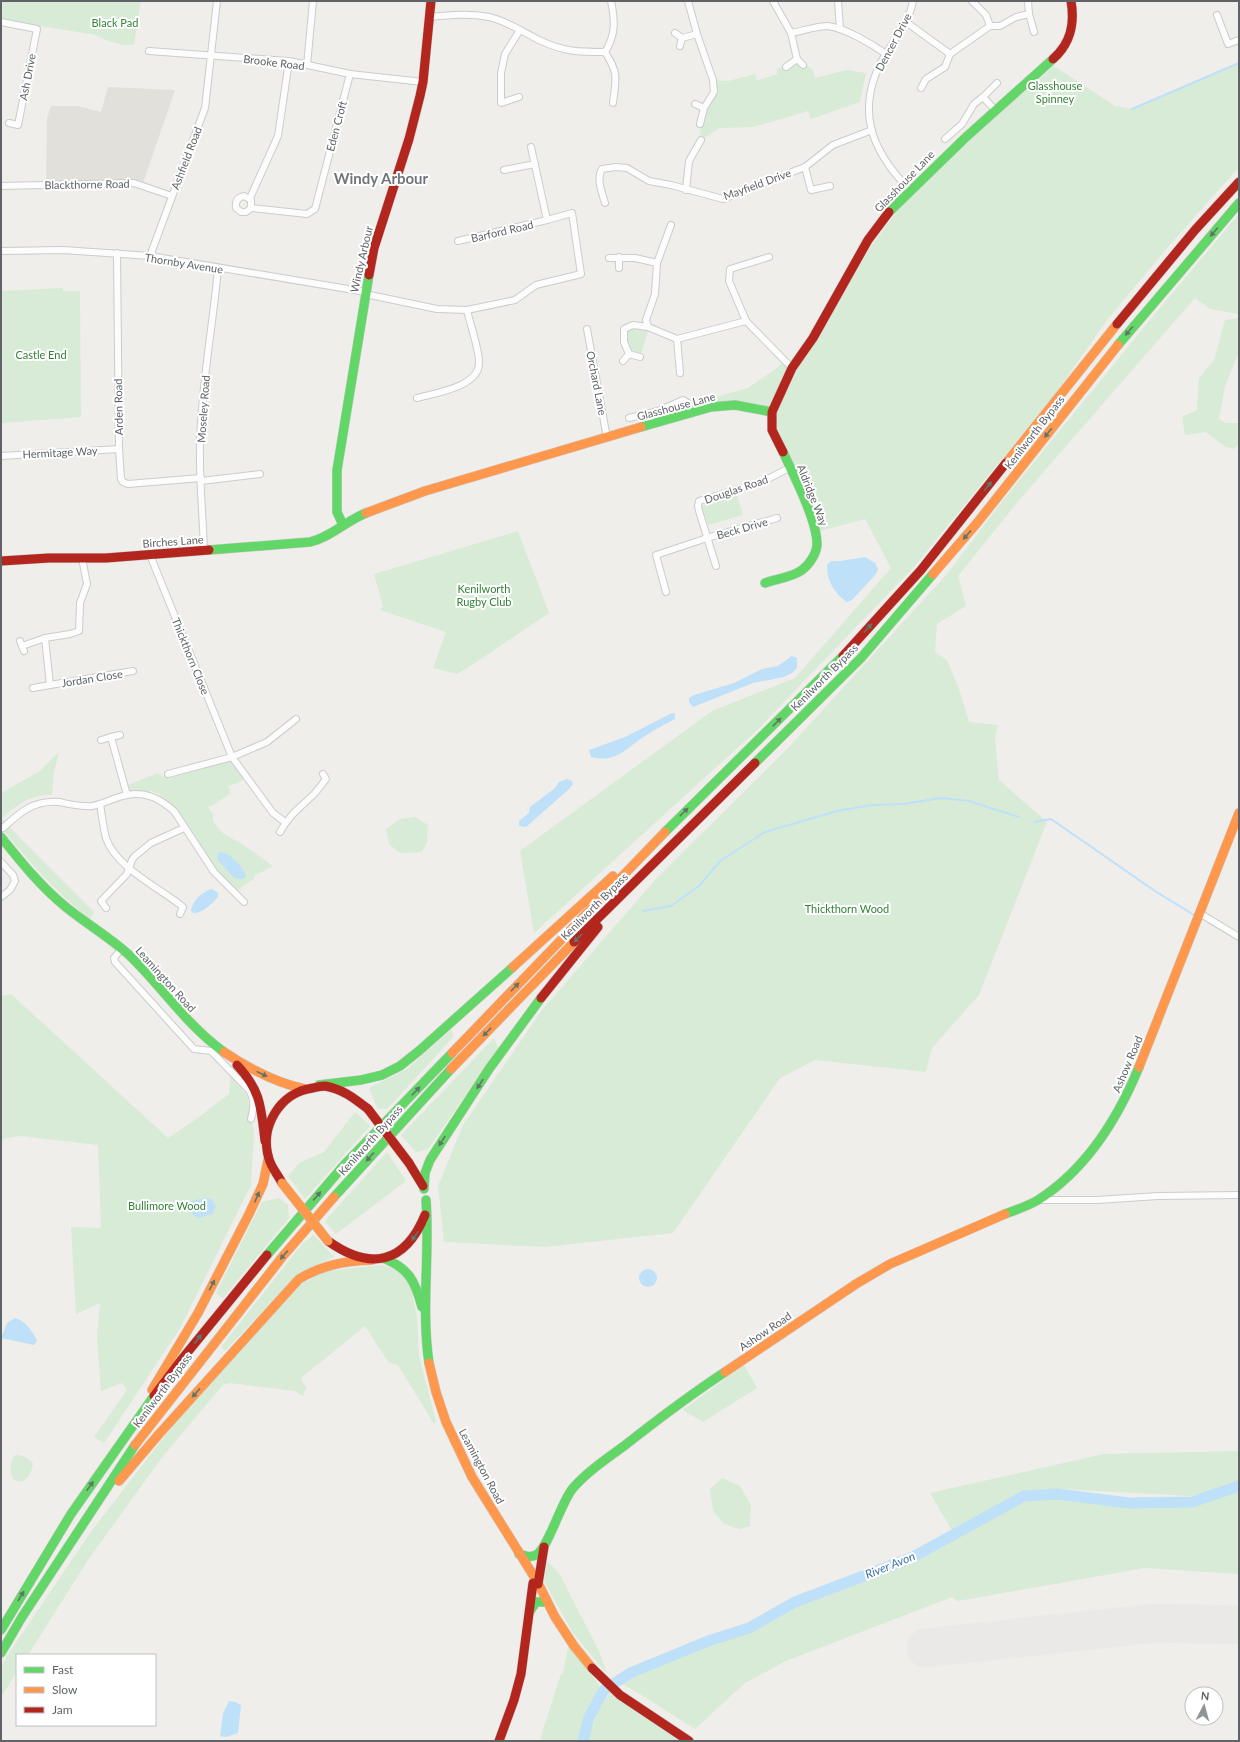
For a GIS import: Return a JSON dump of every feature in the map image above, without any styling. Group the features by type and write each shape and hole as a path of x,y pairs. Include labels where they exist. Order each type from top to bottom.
{"main road":[{"name":"Windy Arbour","path":"343,525 337,512 337,470 365,293 374,248 409,139 423,82 431,1"},
{"name":"Glasshouse Lane","path":"343,525 352,519 425,492 712,408 729,405 772,412 792,368 820,327 868,240 887,214 910,190 995,110 1048,65 1060,52 1070,40 1073,29 1073,11 1071,1"},
{"name":"Kenilworth Bypass","path":"1,1630 71,1514 124,1437 182,1359 242,1284 345,1164 657,840 846,653 921,570 1113,328 1195,230 1239,182"},
{"name":"Kenilworth Bypass","path":"1,1653 22,1617 100,1496 164,1406 283,1256 451,1068 645,871 861,658 977,523 1128,333 1239,203"},
{"name":"Aldridge Way","path":"765,583 801,571 808,566 817,544 813,524 801,491 773,434 771,425 772,412"},
{"name":"Birches Lane","path":"1,561 150,555 310,542 322,539 343,525"},
{"name":"Ashow Road","path":"547,1540 562,1505 582,1478 722,1374 850,1287 890,1264 1038,1200 1076,1171 1094,1150 1117,1116 1136,1077 1201,914 1239,813"},
{"name":"Leamington Road","path":"2,833 32,875 71,911 122,948 192,1026 227,1055 248,1076 256,1088 260,1100 268,1160"},
{"path":"265,1144 270,1120 278,1106 290,1096 305,1089 334,1082 373,1078 400,1066 420,1050 596,891 657,840"},
{"path":"424,1188 425,1173 430,1160 492,1064 530,1011 645,871"},
{"name":"Leamington Road","path":"227,1055 269,1077 290,1086 305,1089"},
{"path":"78,1532 159,1434 299,1279 315,1269 329,1264 372,1260 383,1258 398,1252 416,1237 422,1226 426,1208 424,1188 421,1180 409,1163 360,1100 345,1091 319,1086"},
{"path":"124,1437 198,1313 263,1184 268,1160"},
{"path":"268,1160 282,1184 328,1241 350,1256 372,1260"},
{"name":"Leamington Road","path":"426,1200 428,1226 425,1318 426,1337 432,1374 446,1425 462,1461 518,1552 516,1555 548,1600 552,1611"},
{"name":"Leamington Road","path":"383,1258 402,1267 410,1275 418,1288 425,1318"},
{"path":"518,1552 532,1557 538,1554 547,1540"},
{"path":"499,1741 512,1706 521,1675 528,1614 547,1540"},
{"name":"Leamington Road","path":"536,1584 544,1602 597,1673 621,1696 689,1741"},
{"path":"528,1614 534,1603 538,1601 544,1602"}],"street":[{"name":"Ashfield Road","path":"150,256 205,108 217,1"},
{"path":"307,65 313,1"},
{"path":"605,52 612,42 614,16 611,1"},
{"path":"688,1 697,34 713,80 714,92 704,108 700,124"},
{"path":"838,1 840,29"},
{"name":"Dencer Drive","path":"910,190 893,173 880,151 872,130 868,108 876,73 906,22 913,1"},
{"path":"1028,1 1029,14 1034,32"},
{"path":"773,2 791,33 797,59 803,65"},
{"path":"977,2 986,15 990,26"},
{"path":"430,17 465,14 489,17 520,30 540,41 572,52 605,52"},
{"path":"921,88 926,79 945,67 950,54 990,26 1000,26 1016,17 1029,14"},
{"path":"1218,15 1228,44 1239,40"},
{"name":"Ash Drive","path":"1,22 37,29 20,125 8,123"},
{"path":"906,22 950,54"},
{"path":"791,33 827,26 840,29 876,47 886,54"},
{"path":"518,97 501,103 501,73 505,54 520,30"},
{"path":"675,34 682,38 697,34"},
{"path":"680,46 682,38"},
{"name":"Brooke Road","path":"149,51 289,61 350,74 423,82"},
{"path":"605,52 614,66 616,79 612,103"},
{"path":"786,67 797,59"},
{"path":"251,208 252,202 250,198 278,136 289,61"},
{"name":"Eden Croft","path":"250,198 241,196 235,205 238,210 241,212 246,212 251,208 307,214 315,209 350,74"},
{"path":"945,139 962,124 974,104 997,84"},
{"path":"982,97 995,110"},
{"path":"695,104 704,108"},
{"name":"Mayfield Drive","path":"605,203 600,182 600,172 602,168 627,168 648,181 671,185 723,199 805,167 833,145 872,130"},
{"path":"686,190 689,161 701,140"},
{"path":"531,147 547,220"},
{"path":"504,170 535,164"},
{"path":"805,167 811,190 830,186"},
{"name":"Blackthorne Road","path":"1,186 134,183 172,196"},
{"name":"Barford Road","path":"458,241 572,213 581,274"},
{"path":"648,327 646,320 655,294 657,263 671,225"},
{"name":"Thornby Avenue","path":"1,251 63,250 150,256 365,293 437,308 467,310 515,300 536,285 581,274"},
{"name":"Arden Road","path":"117,253 119,449 121,479 123,482 128,484 201,479"},
{"path":"769,257 730,269 729,281 746,321 792,368"},
{"path":"609,258 635,258 657,263"},
{"path":"619,258 619,268"},
{"name":"Moseley Road","path":"204,551 200,444 206,358 216,298 218,268"},
{"path":"417,398 466,384 477,374 479,362 467,310"},
{"path":"629,354 624,342 624,329 633,325 648,327 677,339 746,321"},
{"name":"Orchard Lane","path":"587,329 607,438"},
{"path":"677,339 680,373"},
{"path":"629,354 640,357"},
{"path":"623,361 629,354"},
{"path":"629,418 658,411 683,400 688,403 692,414"},
{"name":"Hermitage Way","path":"1,456 119,449"},
{"name":"Douglas Road","path":"716,566 698,508 699,501 762,482 790,468"},
{"path":"201,479 260,474"},
{"name":"Beck Drive","path":"666,592 663,576 656,555 707,538 776,518"},
{"name":"Thickthorn Close","path":"150,555 232,757 240,765 249,781 273,813 285,822"},
{"path":"22,646 45,638 70,634 79,630 80,603 87,584 82,558"},
{"name":"Jordan Close","path":"45,638 50,685"},
{"name":"Jordan Close","path":"33,688 133,671"},
{"path":"168,774 232,757 267,742 296,719"},
{"path":"101,740 120,735"},
{"path":"111,737 127,795"},
{"path":"280,832 285,822 300,805 314,794 327,777"},
{"path":"2,833 14,818 36,804 45,802 90,806 127,795 142,794 154,796 174,811 214,872 244,902"},
{"path":"100,804 106,838 111,849 129,867 183,907"},
{"path":"106,908 99,899 122,881 127,874 135,856 151,843 184,828"},
{"path":"1,862 13,875 17,885 1,897"},
{"path":"180,914 187,902"},
{"path":"1201,914 1239,938"},
{"name":"Leamington Road","path":"122,948 114,958 115,962 195,1050 211,1051 249,1090 253,1098 251,1119"},
{"name":"Leamington Road","path":"182,1036 192,1026"},
{"name":"Ashow Road","path":"1038,1200 1097,1200 1158,1196 1239,1195"}],"shaded area":[{"path":"108,87 175,90 142,186 46,185 47,118 51,106 78,106 101,112"}],"green space":[{"name":"Black Pad","path":"1,1 141,1 134,45 123,45 108,41 96,35 41,26 37,29 1,22"},
{"path":"797,59 813,70 815,78 846,70 866,73 860,102 811,119 808,111 753,127 719,128 701,140 700,124 714,92 713,80 728,81 756,74 756,81 777,74 777,69 786,67"},
{"name":"Glasshouse Spinney","path":"1239,63 1239,167 1168,247 1107,320 1055,394 913,568 757,730 534,933 520,851 712,711 795,678 891,568 865,519 820,531 809,501 775,432 776,410 794,371 808,354 820,335 872,245 898,210 980,129 1054,66 1115,106 1132,109"},
{"name":"Thickthorn Wood","path":"1239,214 1239,314 1210,309 1195,298 1020,499 958,576 966,606 937,624 935,652 947,660 959,689 969,722 998,725 995,738 999,780 1047,822 979,995 932,1048 926,1072 815,1060 780,1078 673,1233 546,1247 444,1242 438,1186 463,1125 542,1010 655,880 788,748 947,574 1004,499 1154,315"},
{"name":"Castle End","path":"63,288 63,291 80,291 81,417 1,423 1,291"},
{"path":"1238,318 1239,351 1225,386 1219,419 1226,423 1239,423 1239,444 1234,449 1224,446 1206,432 1185,435 1182,417 1197,410 1199,378 1214,360 1225,320"},
{"path":"633,325 649,328 640,357 629,354 624,329"},
{"path":"784,360 792,368 772,412 715,407 712,398 748,388 777,368"},
{"path":"737,495 743,515 708,525 702,507 703,504 715,503 720,499"},
{"name":"Kenilworth Rugby Club","path":"518,531 549,613 457,674 433,668 446,632 380,610 383,606 374,574"},
{"path":"59,752 54,772 52,795 30,798 2,818 94,912 90,919 54,887 1,828 1,793 40,771"},
{"path":"232,757 247,777 238,783 228,786 231,793 208,807 213,814 213,821 224,834 245,846 273,866 254,876 255,878 236,893 215,869 193,832 174,809 161,797 160,794 151,791 131,792 128,785 158,773 163,777 164,775"},
{"path":"415,817 428,825 427,842 422,852 400,853 389,844 386,829 400,819"},
{"name":"Bullimore Wood","path":"11,994 168,1138 229,1094 230,1076 247,1095 254,1132 251,1185 180,1328 104,1443 94,1437 127,1390 122,1383 101,1391 97,1337 100,1303 76,1314 71,1227 101,1228 98,1145 21,1136 1,1139 1,996"},
{"path":"451,1030 454,1036 387,1109 378,1109 369,1088 407,1069"},
{"path":"494,1038 498,1048 428,1149 416,1152 401,1135"},
{"path":"355,1112 370,1126 305,1199 288,1176 299,1163 324,1152"},
{"path":"387,1152 406,1181 336,1234 325,1221"},
{"path":"279,1198 288,1205 289,1218 223,1298 216,1293 262,1202"},
{"path":"314,1235 334,1257 300,1272 225,1351 221,1347 302,1244"},
{"path":"382,1265 399,1270 409,1279 417,1317 419,1356 436,1421 434,1424 398,1365 389,1363 365,1326 301,1378 306,1388 303,1396 295,1391 229,1383 223,1385 163,1456 88,1560 29,1654 16,1654 16,1674 1,1697 1,1667 90,1533 174,1424 301,1284 325,1271"},
{"path":"744,1365 757,1388 703,1422 683,1410"},
{"path":"1239,1451 1239,1483 1191,1496 1063,1489 1021,1492 952,1530 930,1493 1104,1454"},
{"path":"15,1455 25,1457 33,1463 27,1478 21,1481 13,1479 11,1473 11,1464"},
{"path":"722,1478 740,1486 751,1505 750,1526 739,1529 724,1524 713,1511 710,1489"},
{"path":"1239,1486 1239,1574 1145,1568 958,1601 952,1597 786,1661 745,1683 695,1729 640,1694 616,1681 654,1662 708,1641 749,1628 795,1602 911,1558 1024,1496 1057,1494 1129,1503 1192,1502"},
{"path":"547,1561 559,1573 599,1651 607,1674 573,1633 544,1581"},
{"path":"569,1643 597,1682 600,1689 585,1719 580,1741 546,1741 540,1739 561,1674 563,1673"},
{"path":"610,1693 680,1741 587,1741 597,1713"}],"water":[{"path":"865,557 875,563 878,569 876,574 852,600 847,602 838,595 832,586 828,576 827,565 831,561"},
{"path":"792,656 797,658 797,668 792,673 784,677 753,683 693,707 689,702 689,698 694,695 734,683 762,669 778,666"},
{"path":"675,713 675,719 642,738 618,755 606,758 591,757 589,750 625,737 670,714"},
{"path":"567,779 572,781 573,784 568,790 526,827 519,826 519,821 529,813 530,807 555,788 559,782"},
{"path":"219,852 227,854 235,860 245,873 246,877 242,879 234,878 218,860 217,857"},
{"path":"212,889 218,893 218,897 204,910 193,913 191,911 196,900 202,894"},
{"path":"206,1198 212,1200 216,1206 212,1214 199,1218 193,1215 186,1205 191,1201"},
{"path":"648,1269 654,1272 657,1278 654,1284 648,1287 642,1284 639,1278 642,1272"},
{"path":"15,1318 22,1321 31,1330 37,1341 34,1345 1,1338 7,1323"},
{"path":"229,1701 241,1705 238,1733 226,1737 220,1736 223,1714"}],"waterway":[{"path":"1132,109 1239,63"},
{"path":"643,911 671,906 699,886 720,861 765,832 837,811 872,805 903,804 941,798 969,801 1019,817"},
{"path":"1034,822 1051,819 1155,891 1194,915"},
{"path":"1208,922 1239,940"},
{"name":"River Avon","path":"583,1741 589,1717 604,1690 630,1673 708,1641 749,1628 795,1602 911,1558 1024,1496 1057,1494 1129,1503 1192,1502 1239,1486"}],"runway":[{"path":"926,1648 1156,1623 1239,1625"}],"traffic: fast":[{"path":"889,212 965,138 1053,59"},
{"path":"1118,345 1239,203"},
{"path":"343,525 337,512 337,470 369,275"},
{"path":"641,427 711,407 735,405 772,412"},
{"path":"765,583 789,576 802,570 812,558 817,547 816,534 809,510 783,452"},
{"path":"209,550 310,542 332,533 366,513"},
{"path":"755,763 861,658 933,574"},
{"path":"665,832 843,656"},
{"path":"1,837 49,892 67,908 128,954 185,1017 224,1052"},
{"path":"319,1085 361,1080 382,1075 400,1066 513,967"},
{"path":"424,1189 425,1173 430,1160 489,1069 541,998"},
{"path":"267,1255 345,1164 452,1053"},
{"path":"1005,1214 1038,1200 1056,1187 1086,1158 1111,1123 1131,1086 1139,1067"},
{"path":"334,1197 451,1069"},
{"path":"426,1200 426,1322 429,1363"},
{"path":"383,1258 399,1266 410,1276 417,1290 422,1307"},
{"path":"519,1554 532,1556 541,1551 568,1495 584,1477 674,1408 725,1372"},
{"path":"1,1630 71,1514 154,1396"},
{"path":"1,1653 22,1617 135,1445"},
{"path":"530,1611 536,1602 544,1602"}],"traffic: slow":[{"path":"1006,463 1117,324"},
{"path":"933,574 977,523 1118,345"},
{"path":"366,513 425,491 641,427"},
{"path":"1139,1067 1239,813"},
{"path":"452,1053 665,832"},
{"path":"513,967 613,876"},
{"path":"451,1069 574,942"},
{"path":"224,1052 263,1074 283,1083 305,1089"},
{"path":"152,1390 198,1313 249,1214 263,1184 268,1160"},
{"path":"282,1183 328,1241"},
{"path":"135,1445 283,1256 334,1197"},
{"path":"725,1372 856,1284 890,1264 1005,1214"},
{"path":"119,1481 159,1434 299,1279 325,1267 352,1261 372,1260"},
{"path":"429,1363 436,1392 446,1422 472,1477 538,1583 555,1617 574,1646 592,1668"}],"traffic: jam":[{"path":"369,275 374,248 409,139 420,96 423,82 431,1"},
{"path":"1053,59 1068,40 1072,25 1071,1"},
{"path":"1117,324 1195,230 1239,182"},
{"path":"783,452 772,430 772,412 792,368 813,338 868,240 889,212"},
{"path":"843,656 921,570 1006,463"},
{"path":"1,561 49,558 106,558 209,550"},
{"path":"574,942 755,763"},
{"path":"541,998 598,927"},
{"path":"237,1065 251,1083 258,1100 261,1109 265,1141"},
{"path":"282,1183 269,1159 267,1135 275,1113 291,1096 301,1091 318,1087 331,1087 343,1092 368,1109"},
{"path":"368,1109 409,1163"},
{"path":"409,1163 423,1186"},
{"path":"328,1241 343,1251 358,1256 372,1259 385,1258 397,1253 407,1244 417,1231 425,1215"},
{"path":"154,1396 182,1359 267,1255"},
{"path":"538,1584 544,1547"},
{"path":"499,1741 514,1700 521,1674 533,1583"},
{"path":"592,1668 620,1695 689,1741"}],"district":[{"name":"Windy Arbour","path":"381,178"}]}
